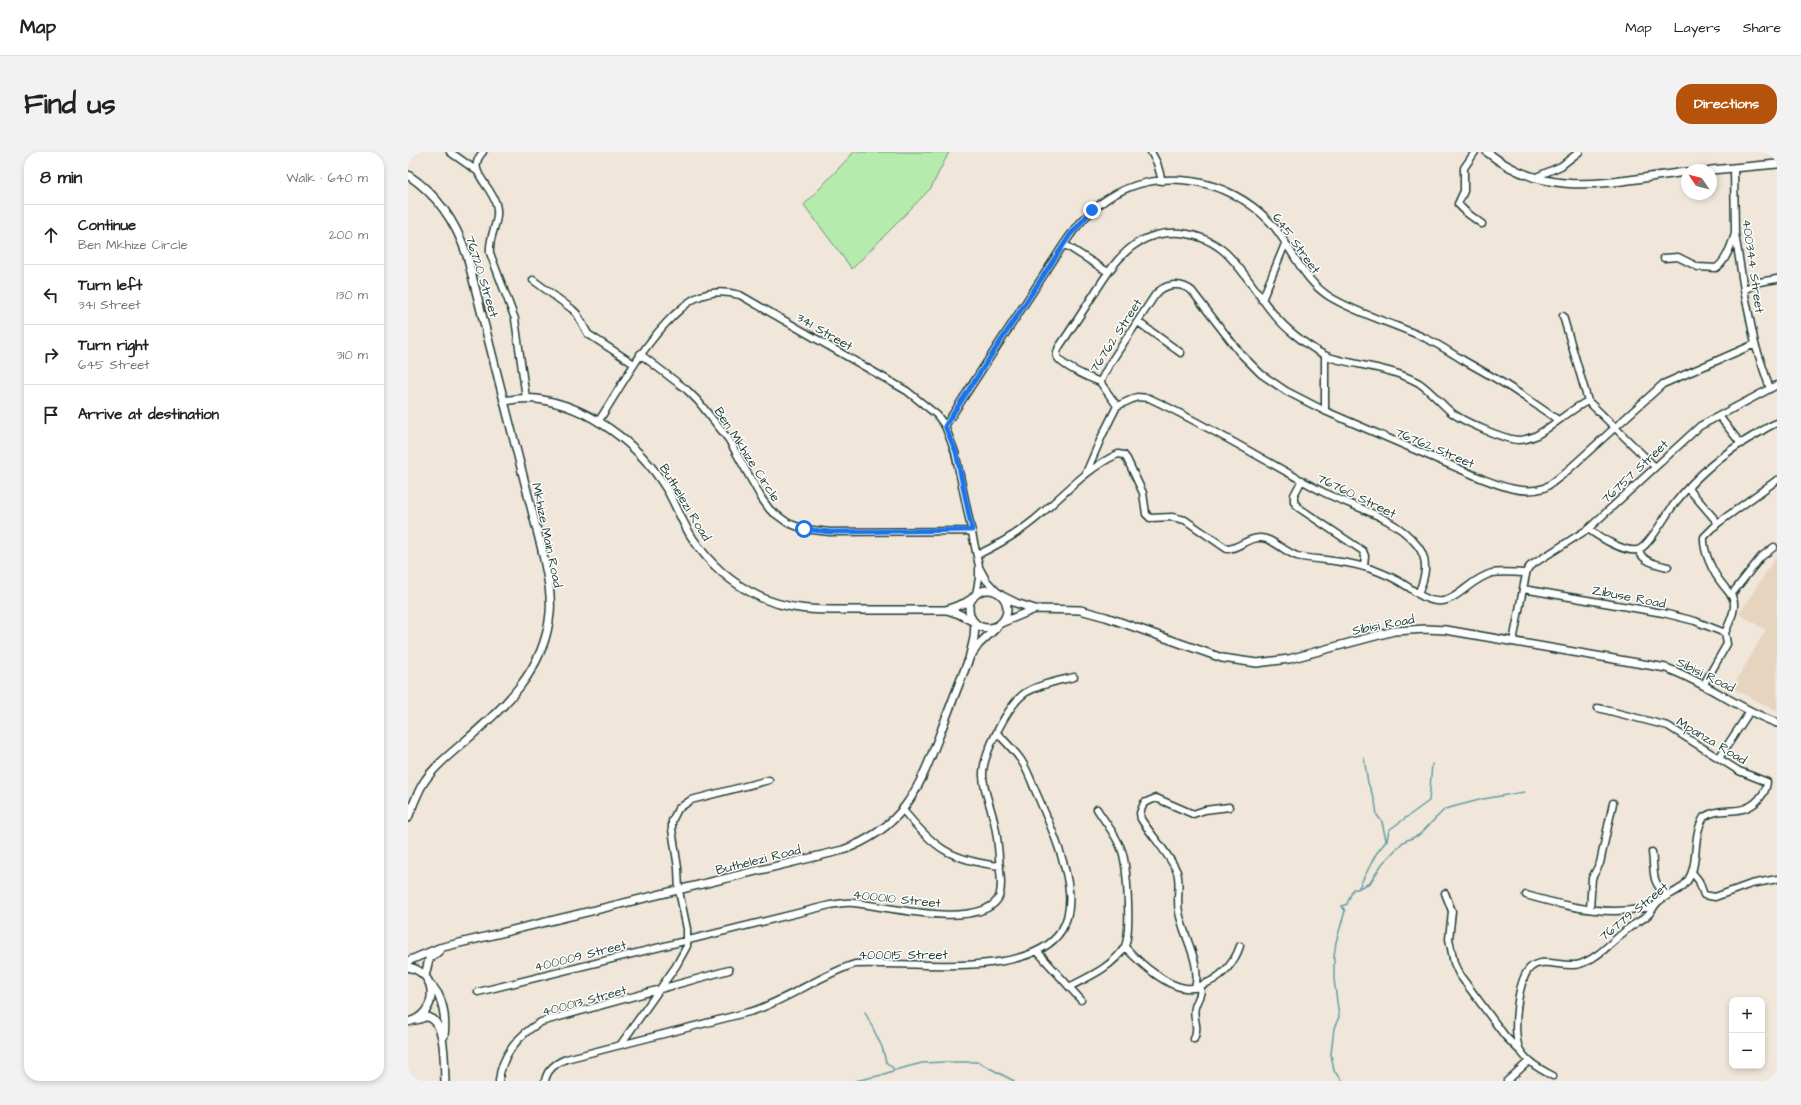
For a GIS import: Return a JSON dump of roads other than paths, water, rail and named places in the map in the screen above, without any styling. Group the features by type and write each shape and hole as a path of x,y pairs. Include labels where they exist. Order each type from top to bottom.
{"street":[{"path":"450,152 477,172 489,188 497,205 498,219 490,243 490,253 512,312 518,337 526,398"},
{"path":"477,172 476,161 483,152"},
{"path":"1151,152 1157,163 1162,180"},
{"path":"1475,152 1464,168 1464,191 1458,204 1482,224"},
{"path":"1486,152 1512,169 1534,179 1557,183 1579,184 1681,173"},
{"path":"1534,179 1561,166 1579,152"},
{"path":"1717,169 1777,164"},
{"name":"400344 Street","path":"1734,168 1735,233 1744,290 1755,344 1770,389"},
{"name":"76720 Street","path":"408,175 437,199 454,224 462,242 474,280 504,401"},
{"name":"645 Street","path":"945,426 1064,244 1081,221 1092,210 1108,198 1134,187 1162,180 1188,180 1204,183 1232,193 1260,212 1271,224 1309,279 1328,296 1442,347 1497,379 1558,420"},
{"name":"76762 Street","path":"1588,401 1534,436 1520,440 1497,434 1452,414 1429,391 1413,380 1373,367 1325,356 1285,328 1228,254 1208,241 1189,234 1162,233 1148,237 1124,252 1108,272 1059,347 1057,354 1058,359 1088,378 1100,382 1109,364 1155,296 1162,289 1179,284 1188,287 1235,348 1250,364 1286,391 1325,411 1482,479 1519,490 1538,489 1551,484 1616,428 1663,384 1755,344"},
{"path":"1664,258 1678,257 1698,266 1716,268 1721,264 1726,255 1735,233"},
{"path":"1064,244 1108,272"},
{"path":"1262,300 1285,244"},
{"path":"533,280 572,309 577,314 588,334 634,364"},
{"path":"1744,290 1759,282 1777,280"},
{"name":"341 Street","path":"598,422 640,354 659,330 689,302 696,297 712,292 733,293 748,299 907,391 929,408 945,426 956,452 979,566 979,578 974,596"},
{"path":"1563,316 1588,401 1654,466"},
{"path":"1138,322 1181,353"},
{"name":"Ben Mkhize Circle","path":"640,354 676,381 698,400 729,440 762,499 770,510 788,523 804,529 830,532 972,530"},
{"path":"1325,356 1325,411"},
{"path":"1086,474 1102,436 1117,406 1100,382"},
{"name":"76757 Street","path":"1526,573 1528,568 1533,564 1588,529 1654,466 1700,426 1777,385"},
{"name":"76760 Street","path":"1117,406 1137,397 1149,398 1325,493 1384,518 1418,546 1425,561 1424,575 1418,594"},
{"name":"Buthelezi Road","path":"504,401 526,398 556,404 580,413 617,434 631,446 653,470 666,488 692,539 703,553 723,574 759,596 789,607 818,610 946,610 959,614 986,628 999,624"},
{"name":"Mkhize Main Road","path":"408,818 424,782 436,768 501,709 526,680 535,665 548,629 550,612 548,582 542,550 504,401"},
{"path":"1719,416 1741,444"},
{"path":"1588,529 1613,544 1638,550 1648,542 1674,504 1706,469 1741,444 1777,423"},
{"path":"977,555 997,546 1018,532 1034,520 1086,474 1104,461 1121,454 1127,459 1142,493 1146,514 1150,518 1172,517 1185,520 1227,549 1236,547 1251,539 1259,538 1271,542 1297,556 1364,566 1392,576 1418,594 1431,601 1440,602 1446,601 1476,580 1492,573 1526,573 1513,642"},
{"name":"76760 Street","path":"1302,480 1294,496 1294,502 1299,508 1363,551 1365,556 1364,566"},
{"path":"1704,684 1727,644 1725,633 1734,608 1734,601 1718,579 1705,548 1704,537 1718,523 1777,480"},
{"path":"1688,488 1718,523"},
{"path":"1731,595 1761,557 1774,547"},
{"path":"1638,550 1641,556 1648,561 1668,567"},
{"name":"341 Street","path":"979,566 986,580 1000,595"},
{"name":"Zibuse Road","path":"1523,589 1662,613 1695,621 1725,633"},
{"name":"Buthelezi Road","path":"946,610 965,603 974,596 987,590 1000,595"},
{"path":"999,624 1005,618 1007,607 1000,595"},
{"name":"Sibisi Road","path":"1000,595 1016,603 1035,609 1064,608 1090,612 1222,658 1257,663 1289,659 1379,634 1408,629 1446,630 1666,668 1704,684 1750,711 1777,723"},
{"name":"Buthelezi Road","path":"408,961 428,951 678,891 851,847 877,833 903,810 918,788 923,776 969,659 974,638 974,622 969,610 974,596"},
{"name":"Sibisi Road","path":"999,624 1035,609"},
{"name":"Buthelezi Road","path":"969,659 979,644 999,624"},
{"name":"400010 Street","path":"688,940 843,903 929,914 967,914 985,908 997,901 1001,890 1000,866 996,828 983,776 985,758 997,733 1018,700 1025,694 1051,683 1074,677"},
{"name":"Mpanza Road","path":"1598,708 1668,726 1739,771 1767,782 1765,792 1746,810 1715,813 1704,817 1698,829 1695,841 1692,872"},
{"path":"1719,758 1750,711"},
{"name":"400015 Street","path":"545,1081 550,1069 559,1062 621,1044 728,1018 773,1005 840,969 855,964 990,964 1008,961 1037,951 1056,938 1066,923 1070,905 1067,880 1055,835 1022,761 997,733"},
{"path":"621,1044 682,957 688,940 678,891 678,868 672,829 672,821 678,809 691,800 770,780"},
{"path":"1194,1039 1197,1025 1195,1007 1201,993 1198,987 1196,968 1178,911 1178,877 1172,862 1141,819 1140,813 1144,803 1156,798 1193,814 1205,810 1228,807"},
{"path":"1590,909 1592,878 1600,863 1613,803"},
{"path":"1070,987 1112,961 1125,947 1128,930 1124,857 1119,844 1097,809"},
{"path":"903,810 924,835 945,852 967,861 1000,866"},
{"path":"1652,852 1655,882 1658,888 1667,895"},
{"path":"1692,872 1704,895 1708,897 1715,897 1751,884 1777,879"},
{"name":"76779 Street","path":"1553,1076 1529,1062 1517,1042 1516,1033 1521,988 1523,979 1530,968 1542,963 1569,966 1589,960 1630,927 1648,915 1667,895 1684,885 1692,872"},
{"path":"1445,893 1452,911 1449,938 1454,963 1459,974 1505,1036 1523,1054"},
{"path":"1526,895 1569,906 1590,909 1614,911 1654,907"},
{"name":"400009 Street","path":"478,992 688,940"},
{"path":"1125,947 1146,967 1165,980 1185,988 1198,987 1220,976 1235,958 1240,946"},
{"name":"Buthelezi Road","path":"425,976 427,962 431,956 448,947"},
{"path":"1037,951 1081,1000"},
{"path":"408,968 425,976 435,989 444,1012 445,1025 443,1042"},
{"name":"400013 Street","path":"499,1081 505,1059 524,1033 533,1026 552,1018 658,991 728,970"},
{"path":"416,1020 423,1015 428,1008 431,999 430,984"},
{"path":"408,1022 425,1017 436,1022 440,1028 443,1042 445,1081"},
{"path":"1507,1081 1529,1062"}],"waterway":[{"path":"1364,758 1368,783 1375,801 1377,815 1382,822 1386,840"},
{"path":"1343,1081 1334,1071 1331,1054 1334,1028 1339,1017 1334,979 1334,956 1336,942 1345,911 1342,906 1347,904 1353,889 1358,889 1376,854 1387,840 1389,830 1429,801 1432,764"},
{"path":"1359,888 1370,883 1382,864 1403,842 1419,835 1445,809 1483,799 1524,792"},
{"path":"865,1012 882,1047 886,1062 895,1070"},
{"path":"855,1081 882,1075 922,1063 945,1062 978,1062 1014,1081"}]}
